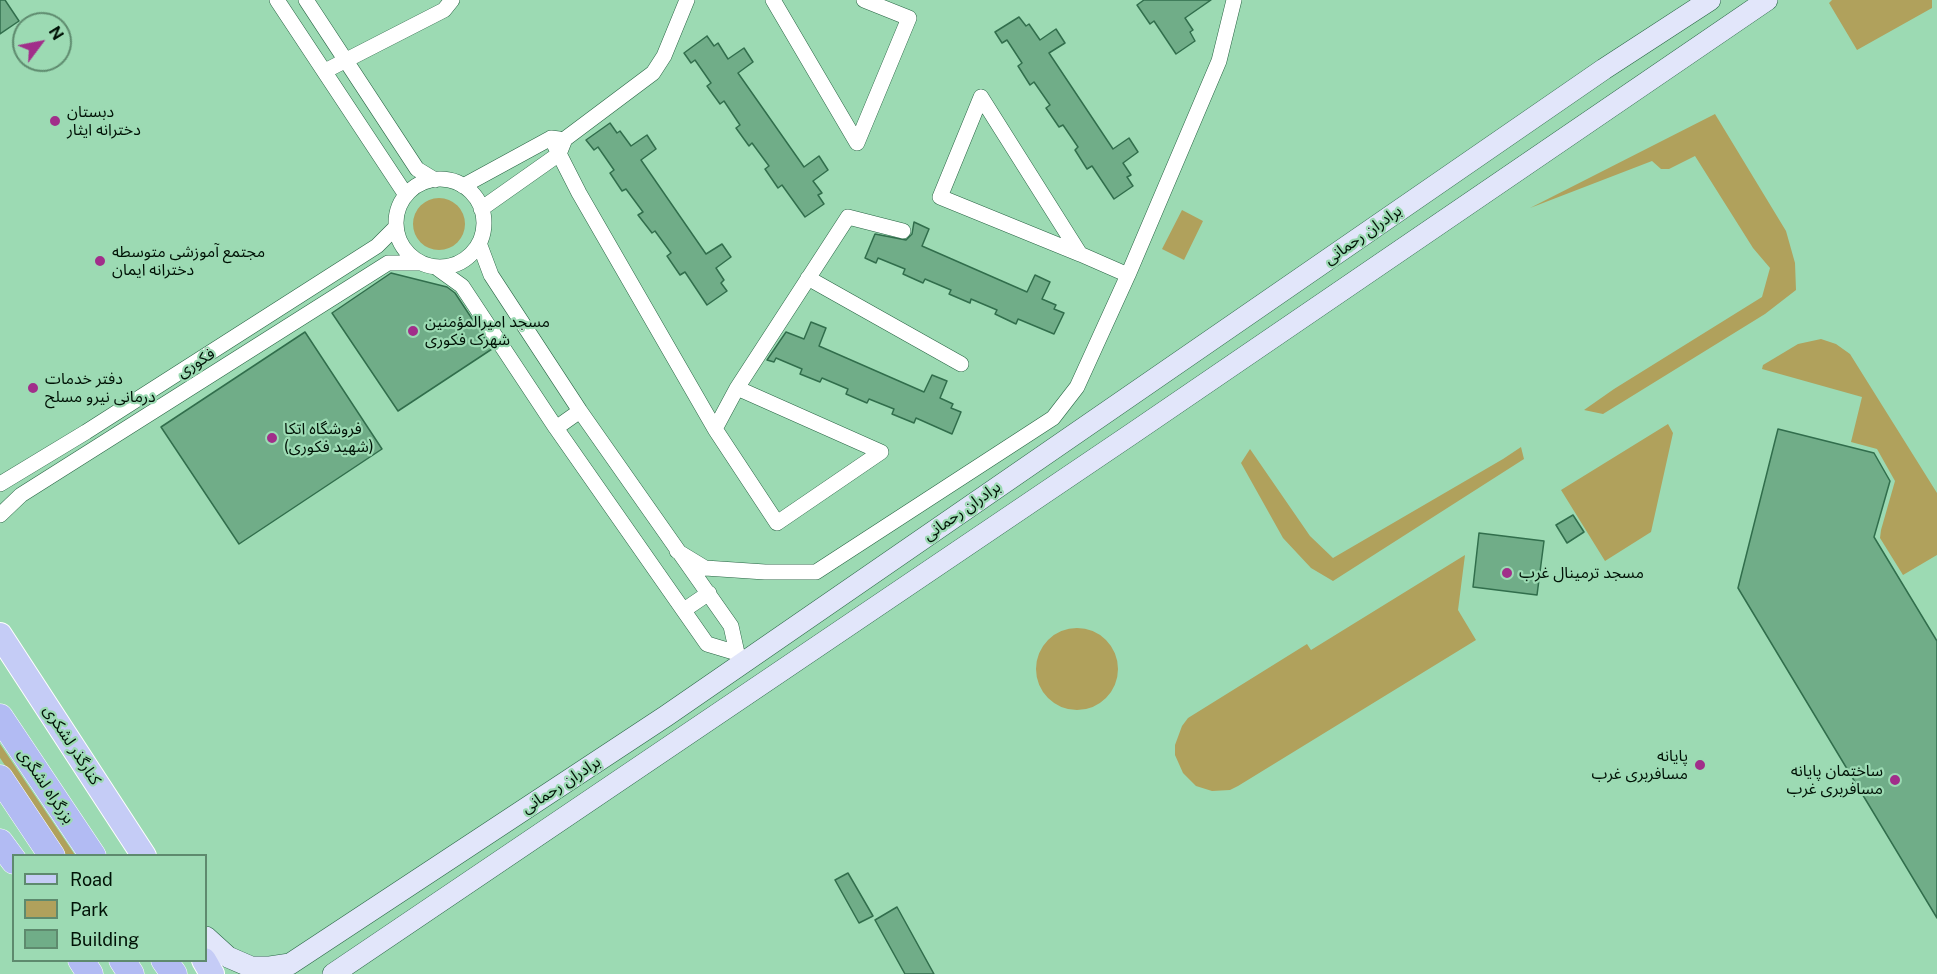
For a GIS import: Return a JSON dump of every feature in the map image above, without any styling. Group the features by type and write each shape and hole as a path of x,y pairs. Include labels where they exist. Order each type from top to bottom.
{"highway":[{"name":"بزرگراه لشگری","path":"0,717 92,854"},
{"name":"بزرگراه لشگری","path":"0,778 51,854"},
{"path":"0,842 12,858"}],"main road":[{"name":"برادران رحمانی","path":"207,938 228,957 251,967 284,969 666,716 740,658 1604,69 1710,0"},
{"name":"برادران رحمانی","path":"333,974 1143,427 1767,0"},
{"name":"کنارگذر لشکری","path":"0,635 143,854"}],"street":[{"path":"277,0 406,195"},
{"path":"306,0 417,169 435,180"},
{"path":"325,71 444,10 452,0"},
{"path":"481,209 559,144 653,73 664,56 687,0"},
{"path":"773,0 857,143 909,18 864,0"},
{"path":"677,551 705,568 765,572 816,572 1053,418 1077,387 1128,275 1219,61 1234,0"},
{"path":"1080,254 981,97 940,197 1128,275"},
{"path":"463,186 559,144"},
{"path":"559,144 579,193 715,429 777,523 881,452 736,388"},
{"path":"437,268 465,260 479,243 483,232 484,220 481,209 471,192 463,186 445,180 424,182 414,187 406,195 396,216 398,238 403,248 420,263 437,268 462,286 556,428 707,644 740,658"},
{"path":"715,429 736,388 848,217 903,231"},
{"name":"فکوری","path":"0,484 67,444 377,246 396,227"},
{"path":"479,243 491,275 580,411 731,626 740,658"},
{"name":"فکوری","path":"0,515 21,495 388,263 420,263"},
{"path":"808,278 961,364"},
{"path":"556,428 580,411"},
{"path":"684,610 709,593"}],"green space":[{"path":"1832,0 1932,0 1932,8 1857,50 1829,3"},
{"path":"1715,114 1786,231 1795,263 1796,290 1765,314 1603,414 1584,410 1762,297 1770,268 1753,248 1695,156 1669,169 1661,169 1652,161 1530,208"},
{"path":"439,198 449,200 457,206 463,214 465,224 463,234 457,242 449,248 439,250 429,248 421,242 415,234 413,224 415,214 421,206 429,200"},
{"path":"1182,210 1203,221 1184,260 1162,249"},
{"path":"1821,339 1836,344 1850,354 1937,493 1937,555 1903,575 1880,538 1895,481 1877,449 1851,442 1862,397 1762,369 1763,365 1798,344"},
{"path":"1668,424 1673,433 1651,532 1605,561 1561,490"},
{"path":"1521,447 1524,459 1333,581 1311,568 1283,538 1241,463 1250,449 1310,536 1333,558"},
{"path":"1465,555 1458,610 1476,640 1230,790 1212,791 1196,786 1183,773 1175,755 1175,745 1182,726 1188,718 1307,644 1311,650"},
{"path":"1077,628 1093,631 1106,640 1115,653 1118,669 1115,685 1106,698 1093,707 1077,710 1061,707 1048,698 1039,685 1036,669 1039,653 1048,640 1061,631"},
{"path":"0,744 74,854 65,854 0,758"}],"building":[{"path":"0,0 5,0 13,12 12,26 0,34"},
{"path":"1144,0 1211,0 1185,18 1193,30 1190,32 1195,41 1176,54 1154,21 1150,24 1137,5"},
{"path":"1019,17 1026,26 1029,24 1040,40 1056,29 1065,43 1049,53 1113,149 1129,138 1138,152 1123,163 1131,175 1127,177 1133,186 1114,199 1092,166 1087,169 1075,150 1078,147 1063,125 1059,127 1046,108 1050,105 1034,82 1030,85 1018,66 1022,63 1007,40 1002,43 995,32"},
{"path":"707,36 714,46 718,43 728,59 744,48 753,62 738,73 804,167 819,156 828,170 813,181 822,193 818,195 824,204 805,217 782,185 778,188 765,169 769,166 752,143 749,146 736,128 740,125 724,101 720,104 707,86 711,83 695,60 691,63 684,53"},
{"path":"610,123 617,133 620,131 631,146 647,135 656,149 641,160 706,254 722,244 731,257 716,268 724,280 721,283 727,291 707,305 685,272 680,275 667,256 671,253 655,231 652,233 638,215 643,212 626,189 622,191 610,173 614,170 598,147 594,150 586,140"},
{"path":"914,222 929,229 922,246 1027,292 1035,275 1050,282 1042,299 1056,305 1054,309 1064,313 1054,334 1018,319 1016,324 995,314 997,310 971,299 970,303 949,294 951,290 925,279 923,283 903,274 905,269 878,258 876,263 865,258 875,234 906,240 912,234"},
{"name":"مسجد امیرالمؤمنین شهرک فکوری","path":"391,273 447,287 455,293 492,349 398,411 332,313"},
{"path":"811,322 826,328 819,346 924,392 932,375 947,381 940,398 953,404 951,408 961,412 952,434 916,418 914,423 892,414 894,409 869,399 867,403 846,394 848,389 822,378 820,382 800,374 802,369 776,358 774,362 767,360 786,332 804,339"},
{"name":"فروشگاه اتکا (شهید فکوری)","path":"305,332 382,449 239,544 161,427"},
{"name":"ساختمان پایانه مسافربری غرب","path":"1778,429 1874,453 1890,481 1874,537 1937,641 1937,918 1738,588"},
{"path":"1573,515 1584,532 1567,543 1556,525"},
{"name":"مسجد ترمینال غرب","path":"1479,533 1544,541 1537,595 1473,587"},
{"path":"848,873 873,916 859,923 835,880"},
{"path":"897,907 934,974 905,974 875,920"}],"place":[{"name":"دبستان دخترانه ایثار","path":"55,121"},
{"name":"مجتمع آموزشی متوسطه دخترانه ایمان","path":"100,261"},
{"name":"مسجد امیرالمؤمنین شهرک فکوری","path":"413,331"},
{"name":"دفتر خدمات درمانی نیرو مسلح","path":"33,388"},
{"name":"فروشگاه اتکا (شهید فکوری)","path":"272,438"},
{"name":"مسجد ترمینال غرب","path":"1507,573"},
{"name":"پایانه مسافربری غرب","path":"1700,765"},
{"name":"ساختمان پایانه مسافربری غرب","path":"1895,780"}]}
